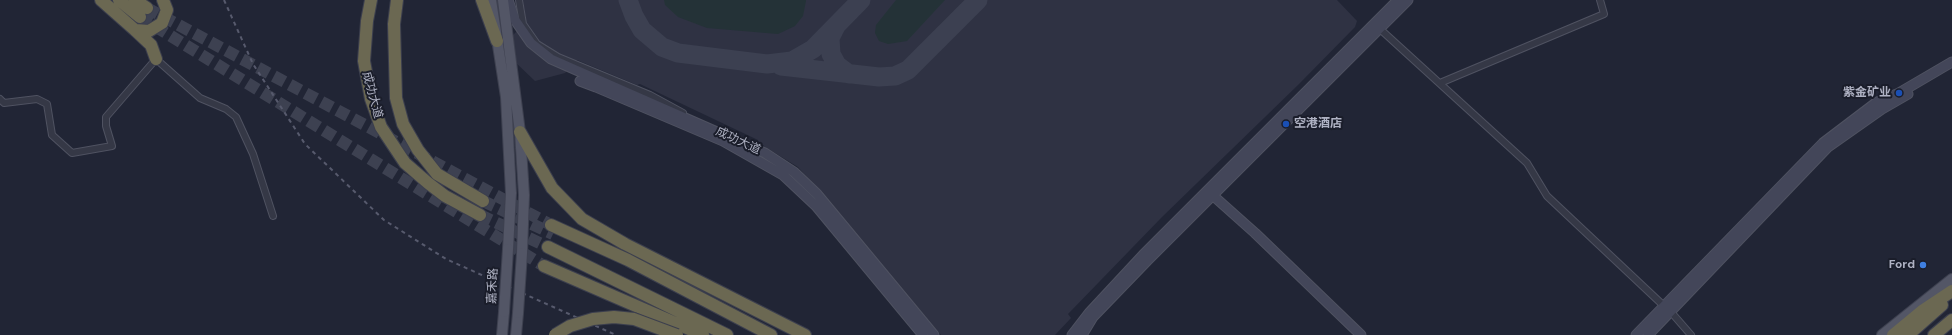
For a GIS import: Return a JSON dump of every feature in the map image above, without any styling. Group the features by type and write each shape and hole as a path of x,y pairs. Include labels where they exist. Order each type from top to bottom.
{"highway":[{"path":"101,0 151,46 156,59"},
{"path":"120,0 143,12 136,0"},
{"path":"135,30 149,31 162,23 167,10 163,0"},
{"name":"成功大道","path":"371,0 367,21 364,61 371,99 381,127 406,163 428,183 445,196 480,215"},
{"name":"成功大道","path":"397,0 394,24 396,98 403,124 418,150 437,174 483,201"},
{"path":"482,0 497,41"},
{"path":"520,132 552,188 582,219 632,247 805,335"},
{"path":"765,335 552,229 628,260 771,335"},
{"path":"548,247 727,335"},
{"path":"544,266 703,335"},
{"path":"1894,335 1922,311 1952,291"},
{"path":"1908,335 1952,296"},
{"path":"555,335 570,326 593,319 614,317 634,319 677,335"},
{"path":"1934,335 1952,320"},
{"path":"1939,335 1952,320"}],"main road":[{"name":"嘉禾路","path":"491,0 506,97 511,193 502,335"},
{"path":"503,0 520,132 524,196 522,253 516,335"},
{"name":"成功大道","path":"508,0 515,20 531,43 551,59 765,153 794,172 817,194 934,335"},
{"path":"1082,335 1099,312 1148,260 1398,0"},
{"path":"1072,335 1088,313 1408,0"},
{"path":"1648,335 1668,309 1823,143 1877,102 1898,93 1952,62"},
{"path":"1636,335 1668,309 1828,147 1882,109 1952,68"},
{"name":"成功大道","path":"580,82 723,141 783,175 816,206 923,335"},
{"path":"1211,194 1255,233 1361,335"},
{"path":"1882,335 1952,279"}],"street":[{"path":"519,0 523,24 537,44 558,57 650,95 714,130"},
{"path":"1440,83 1604,14 1600,0"},
{"path":"1380,29 1527,164 1547,196 1668,309 1691,335"},
{"path":"0,99 4,103 37,99 47,104 52,135 72,153 112,146 106,126 106,117 156,59 200,98 226,109 236,117 252,154 273,216"}],"shaded area":[{"path":"523,0 1337,0 1357,21 1355,27 1299,84 1162,217 1068,314 1071,318 1055,335 941,335 798,167 757,142 758,140 640,84 637,85 577,60 565,73 535,81 513,60 509,39 526,22"},
{"path":"664,0 806,1 803,16 795,26 778,34 707,28 678,17 665,5"},
{"path":"896,0 945,0 907,41 888,44 879,41 875,33 876,25"}],"taxiway":[{"path":"628,0 634,16 642,30 662,47 678,53 767,64 792,61 813,49 861,0"},
{"path":"781,66 879,77 895,76 908,70 978,0"},
{"path":"836,26 830,38 831,54 837,65 849,74"}],"tunnel":[{"path":"147,8 551,225"},
{"path":"140,17 544,266"},
{"path":"483,201 553,234"},
{"path":"480,215 548,247"}],"railway":[{"path":"224,0 253,64 305,144 384,220 446,259 616,335"}],"place":[{"name":"紫金矿业","path":"1899,93"},
{"name":"空港酒店","path":"1286,124"},
{"name":"Ford","path":"1923,265"}]}
